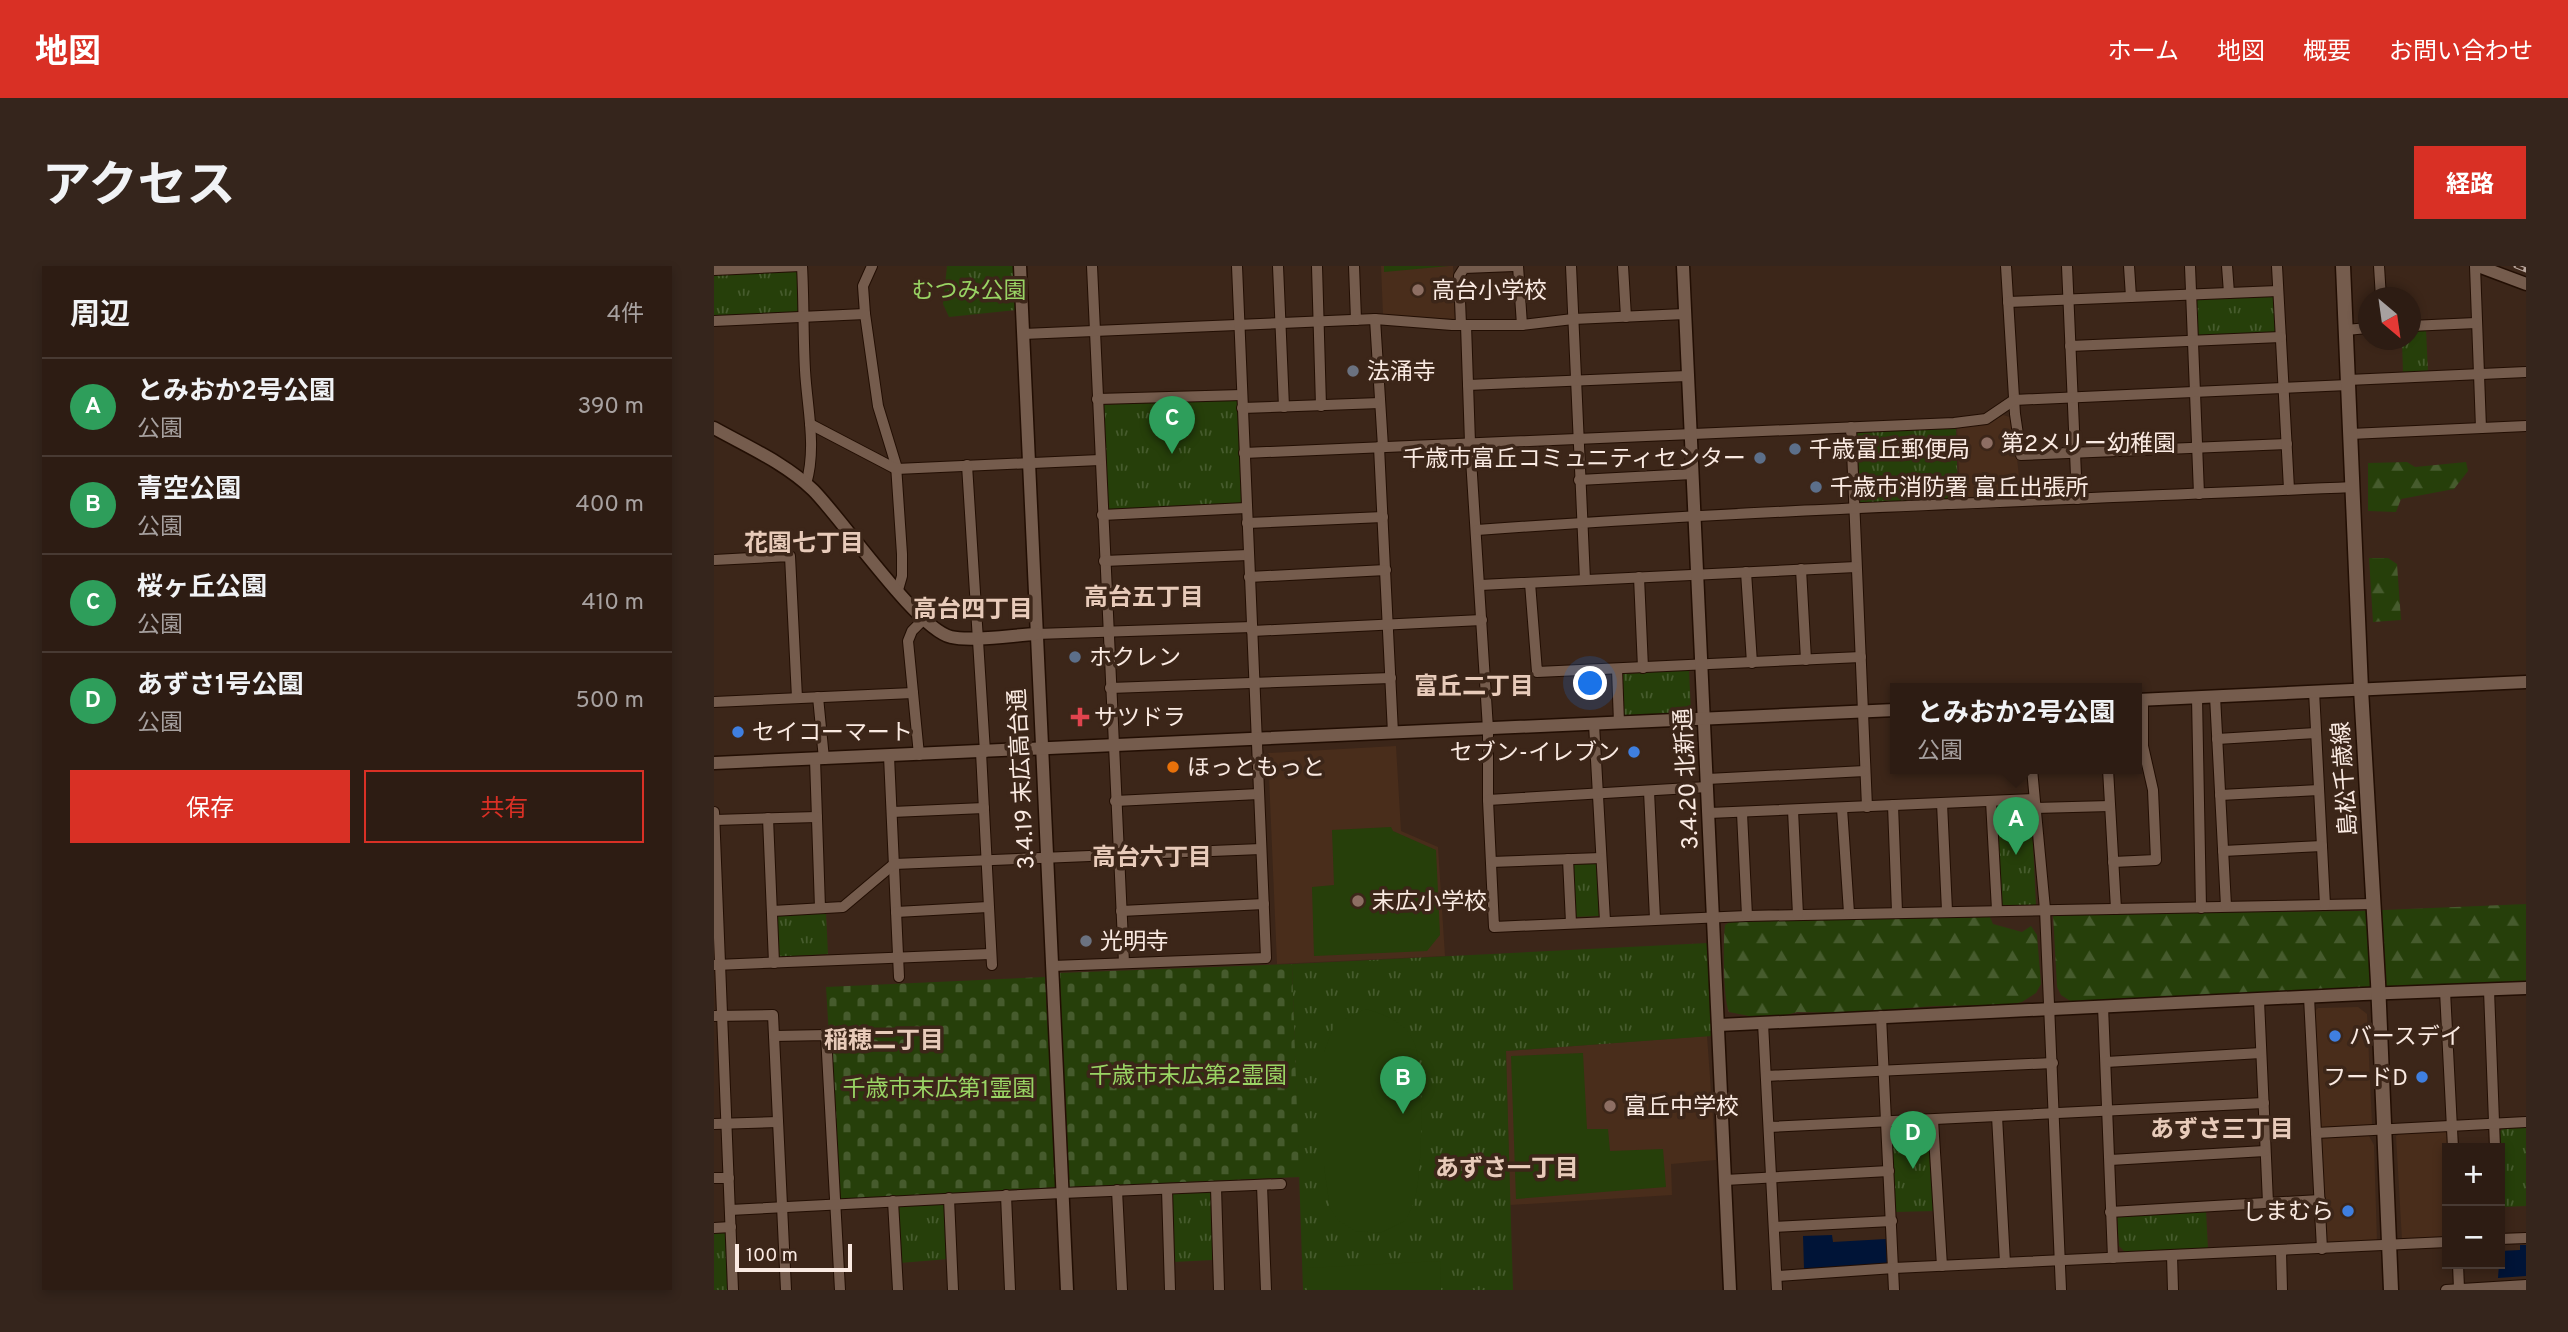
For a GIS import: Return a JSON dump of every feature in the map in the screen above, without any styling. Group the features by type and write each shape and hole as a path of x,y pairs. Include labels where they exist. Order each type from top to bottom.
{"main road":[{"name":"島松千歳線","path":"2343,266 2361,689 2385,1128 2390,1290"}],"street":[{"path":"714,270 801,266 811,467 806,484"},
{"path":"872,266 863,286 865,314 878,406 896,469 902,554 902,576 898,590"},
{"name":"3.4.19 末広高台通","path":"1020,266 1067,1290"},
{"path":"1092,266 1124,963"},
{"path":"1052,966 1266,958 1237,266"},
{"path":"1278,266 1284,407"},
{"path":"1317,266 1321,405"},
{"path":"1354,266 1356,320"},
{"path":"1522,325 1516,266 1464,268 1459,276 1488,729 1488,800 1494,927 1655,919 1997,909 2374,904"},
{"path":"1571,266 1585,580"},
{"path":"1623,266 1626,317"},
{"name":"3.4.20 北新通","path":"1683,266 1730,1290"},
{"path":"2006,266 2014,400 2021,455 2287,444"},
{"path":"2067,266 2077,499"},
{"path":"2129,266 2131,297"},
{"path":"2190,266 2199,494"},
{"path":"2227,266 2229,293"},
{"path":"2277,266 2289,489"},
{"path":"2379,266 2380,287"},
{"path":"2481,428 2476,323 2477,266 2526,284"},
{"path":"2008,302 2278,291"},
{"path":"714,321 865,314"},
{"path":"1023,334 1375,319 1463,325 1522,325 1573,319 1685,314"},
{"path":"1375,319 1393,733"},
{"path":"2421,326 2476,323"},
{"path":"2346,330 2358,329"},
{"path":"2070,346 2281,337"},
{"path":"1244,453 1954,424 1986,419 2014,400 2284,388 2526,372"},
{"path":"1468,385 1687,376"},
{"path":"1097,399 1242,395"},
{"path":"1242,408 1380,403"},
{"path":"810,424 896,469 1100,460"},
{"path":"2350,434 2526,426"},
{"path":"1851,427 1867,807"},
{"path":"714,428 789,470 806,484 923,620 951,637 1482,620"},
{"path":"717,965 898,958 991,959 979,637 967,466"},
{"path":"1579,480 1692,474"},
{"path":"1477,530 1853,509 2353,487"},
{"path":"1102,515 1247,508"},
{"path":"1247,523 1383,517"},
{"path":"1104,561 1248,555"},
{"path":"714,561 790,556 797,698"},
{"path":"1480,585 1856,567"},
{"path":"1801,569 1806,660"},
{"path":"1249,577 1385,570"},
{"path":"1746,572 1752,663"},
{"path":"1639,577 1643,668"},
{"path":"1530,583 1537,672 1861,657"},
{"path":"919,755 908,641 912,631 923,620"},
{"path":"1618,669 1619,723"},
{"path":"1110,688 1391,678"},
{"path":"2142,700 2526,682"},
{"path":"2314,691 2325,905"},
{"path":"714,702 913,693"},
{"path":"2215,696 2226,905"},
{"path":"818,697 817,817 820,908"},
{"path":"2197,697 2201,908"},
{"path":"714,764 1890,710"},
{"path":"1594,724 1605,921"},
{"path":"2113,862 2156,860 2153,790 2142,766 2142,731"},
{"path":"2217,739 2316,733"},
{"path":"889,756 899,977"},
{"path":"1488,800 1649,791 1707,783 1865,771"},
{"path":"2032,774 2045,909 2061,1290"},
{"path":"2108,774 2116,909"},
{"path":"2220,795 2319,790"},
{"path":"1649,791 1655,919"},
{"path":"1115,801 1259,794"},
{"path":"1709,813 1991,801 2110,806"},
{"path":"1991,801 1997,909"},
{"path":"1942,803 1947,911"},
{"path":"1893,805 1897,912"},
{"path":"892,813 984,808"},
{"path":"1842,808 1849,913"},
{"path":"1793,810 1798,915"},
{"path":"714,811 719,1070 727,1124 733,1290"},
{"path":"1742,813 1747,916"},
{"path":"714,820 817,817"},
{"path":"768,818 774,963"},
{"path":"2223,851 2322,846"},
{"path":"772,911 843,907 894,864 1261,849"},
{"path":"1491,862 1601,858"},
{"path":"1568,859 1570,923"},
{"path":"1121,911 1264,904"},
{"path":"896,912 988,907"},
{"path":"1719,1025 2526,988"},
{"path":"2489,990 2495,1143"},
{"path":"2445,991 2453,1143"},
{"path":"2309,997 2322,1249"},
{"path":"2259,1000 2268,1203"},
{"path":"2103,1006 2113,1258"},
{"path":"718,1016 773,1015 786,1290"},
{"path":"1881,1016 1886,1071 1894,1290"},
{"path":"1763,1023 1777,1290"},
{"path":"774,1036 826,1035 840,1290"},
{"path":"2106,1062 2261,1053"},
{"path":"1766,1076 2053,1063"},
{"path":"1769,1127 2264,1102"},
{"path":"1997,1116 2005,1263"},
{"path":"1933,1120 1942,1266"},
{"path":"714,1124 778,1122"},
{"path":"2316,1133 2526,1122"},
{"path":"2110,1160 2265,1151"},
{"path":"1725,1180 1889,1171"},
{"path":"714,1178 729,1178"},
{"path":"730,1210 1281,1184"},
{"path":"1262,1185 1266,1290"},
{"path":"1216,1187 1219,1290"},
{"path":"1167,1189 1170,1290"},
{"path":"1117,1191 1122,1290"},
{"path":"1006,1195 1010,1290"},
{"path":"949,1198 953,1290"},
{"path":"2110,1212 2319,1200"},
{"path":"894,1201 898,1290"},
{"path":"1774,1227 1892,1221"},
{"path":"714,1228 731,1227"},
{"path":"2505,1239 2526,1238"},
{"path":"1776,1276 2442,1242"},
{"path":"2281,1251 2282,1290"},
{"path":"2172,1255 2173,1290"},
{"path":"2458,1269 2459,1289"},
{"path":"2446,1290 2526,1284"}],"shaded area":[{"name":"高台小学校","path":"1381,266 1453,266 1455,319 1383,315"},
{"name":"第2メリー幼稚園","path":"2003,415 2013,418 2021,498 1960,499 1957,428 1991,423"},
{"name":"末広小学校","path":"1396,746 1401,831 1438,847 1445,956 1277,964 1268,753"},
{"path":"2358,1007 2367,1014 2372,1124 2323,1128 2320,1125 2315,1011 2318,1008"},
{"name":"富丘中学校","path":"1707,1036 1716,1160 1671,1164 1672,1195 1510,1205 1506,1051"},
{"path":"2447,1131 2447,1143 2442,1143 2442,1238 2402,1240 2396,1136 2403,1132"},
{"path":"2369,1136 2374,1145 2377,1242 2328,1244 2320,1141 2322,1138"}],"green space":[{"name":"むつみ公園","path":"947,266 1014,266 1016,310 949,317 943,304"},
{"path":"1384,266 1449,266 1384,272"},
{"path":"797,270 799,312 714,316 714,273"},
{"path":"2276,295 2279,333 2198,337 2196,299"},
{"path":"2421,329 2426,329 2428,372 2403,374 2402,350 2421,350"},
{"path":"1238,398 1242,504 1107,510 1101,405"},
{"path":"1956,428 1958,500 1860,505 1857,432"},
{"path":"2407,462 2415,467 2466,462 2468,471 2454,489 2401,499 2396,512 2368,511 2368,463"},
{"path":"2369,558 2388,558 2397,564 2401,620 2373,622"},
{"path":"1689,670 1691,712 1623,716 1622,674"},
{"path":"2031,804 2036,905 2000,905 1996,805"},
{"path":"1391,827 1393,831 1436,850 1440,935 1427,951 1314,956 1312,887 1334,885 1332,830"},
{"path":"1571,862 1596,862 1599,916 1573,917"},
{"path":"2526,904 2526,982 2072,1002 2061,995 2057,987 2053,914 2360,911"},
{"path":"826,913 828,954 778,957 777,915"},
{"path":"1990,917 1993,924 2022,932 2031,926 2037,935 2041,984 2036,993 2022,1002 2008,1005 1934,1006 1849,1013 1797,1012 1776,1018 1759,1018 1729,1012 1724,944 1725,925 1730,922"},
{"path":"1708,943 1712,1036 1506,1051 1513,1290 1303,1290 1292,964"},
{"name":"千歳市末広第2霊園","path":"1292,964 1300,1177 1069,1187 1059,973"},
{"name":"千歳市末広第1霊園","path":"1045,977 1057,1187 839,1200 826,987"},
{"path":"1365,1009 1388,1017 1401,1025 1412,1037 1420,1077 1421,1148 1414,1202 1405,1221 1380,1233 1355,1231 1338,1220 1330,1208 1324,1166 1324,1052 1335,1024"},
{"path":"1583,1053 1587,1129 1608,1129 1610,1151 1663,1149 1666,1187 1516,1199 1511,1056"},
{"path":"1928,1124 1935,1211 1895,1212 1891,1126"},
{"path":"2526,1127 2526,1206 2505,1207 2505,1143 2500,1143 2500,1131 2504,1128"},
{"path":"1211,1191 1213,1260 1173,1262 1171,1192"},
{"path":"946,1204 948,1259 900,1263 897,1205"},
{"path":"2206,1210 2208,1249 2126,1253 2119,1246 2117,1216"},
{"path":"727,1232 729,1290 714,1290 714,1233"},
{"path":"1440,1261 1441,1290 1307,1290 1307,1268"}],"water":[{"path":"1832,1235 1833,1242 1886,1239 1887,1266 1804,1269 1803,1236"},
{"path":"2520,1245 2526,1245 2526,1276 2498,1278 2499,1269 2505,1269 2505,1251 2520,1250"}],"railway":[{"path":"2516,266 2526,270"}],"place":[{"name":"高台小学校","path":"1418,290"},
{"name":"法涌寺","path":"1353,371"},
{"name":"第2メリー幼稚園","path":"1987,443"},
{"name":"千歳富丘郵便局","path":"1795,449"},
{"name":"桜ヶ丘公園","path":"1172,454"},
{"name":"千歳市富丘コミュニティセンター","path":"1760,458"},
{"name":"千歳市消防署 富丘出張所","path":"1816,487"},
{"name":"ホクレン","path":"1075,657"},
{"name":"サツドラ","path":"1080,717"},
{"name":"セイコーマート","path":"738,732"},
{"name":"セブン-イレブン","path":"1634,752"},
{"name":"ほっともっと","path":"1173,767"},
{"name":"とみおか2号公園","path":"2016,855"},
{"name":"末広小学校","path":"1358,901"},
{"name":"光明寺","path":"1086,941"},
{"name":"バースデイ","path":"2335,1036"},
{"name":"フードD","path":"2422,1077"},
{"name":"富丘中学校","path":"1610,1106"},
{"name":"青空公園","path":"1403,1114"},
{"name":"あずさ1号公園","path":"1913,1169"},
{"name":"しまむら","path":"2348,1211"}],"district":[{"name":"花園七丁目","path":"804,543"},
{"name":"高台五丁目","path":"1144,597"},
{"name":"高台四丁目","path":"973,609"},
{"name":"富丘二丁目","path":"1474,686"},
{"name":"高台六丁目","path":"1152,857"},
{"name":"稲穂二丁目","path":"884,1040"},
{"name":"あずさ三丁目","path":"2222,1129"},
{"name":"あずさ一丁目","path":"1507,1168"}]}
